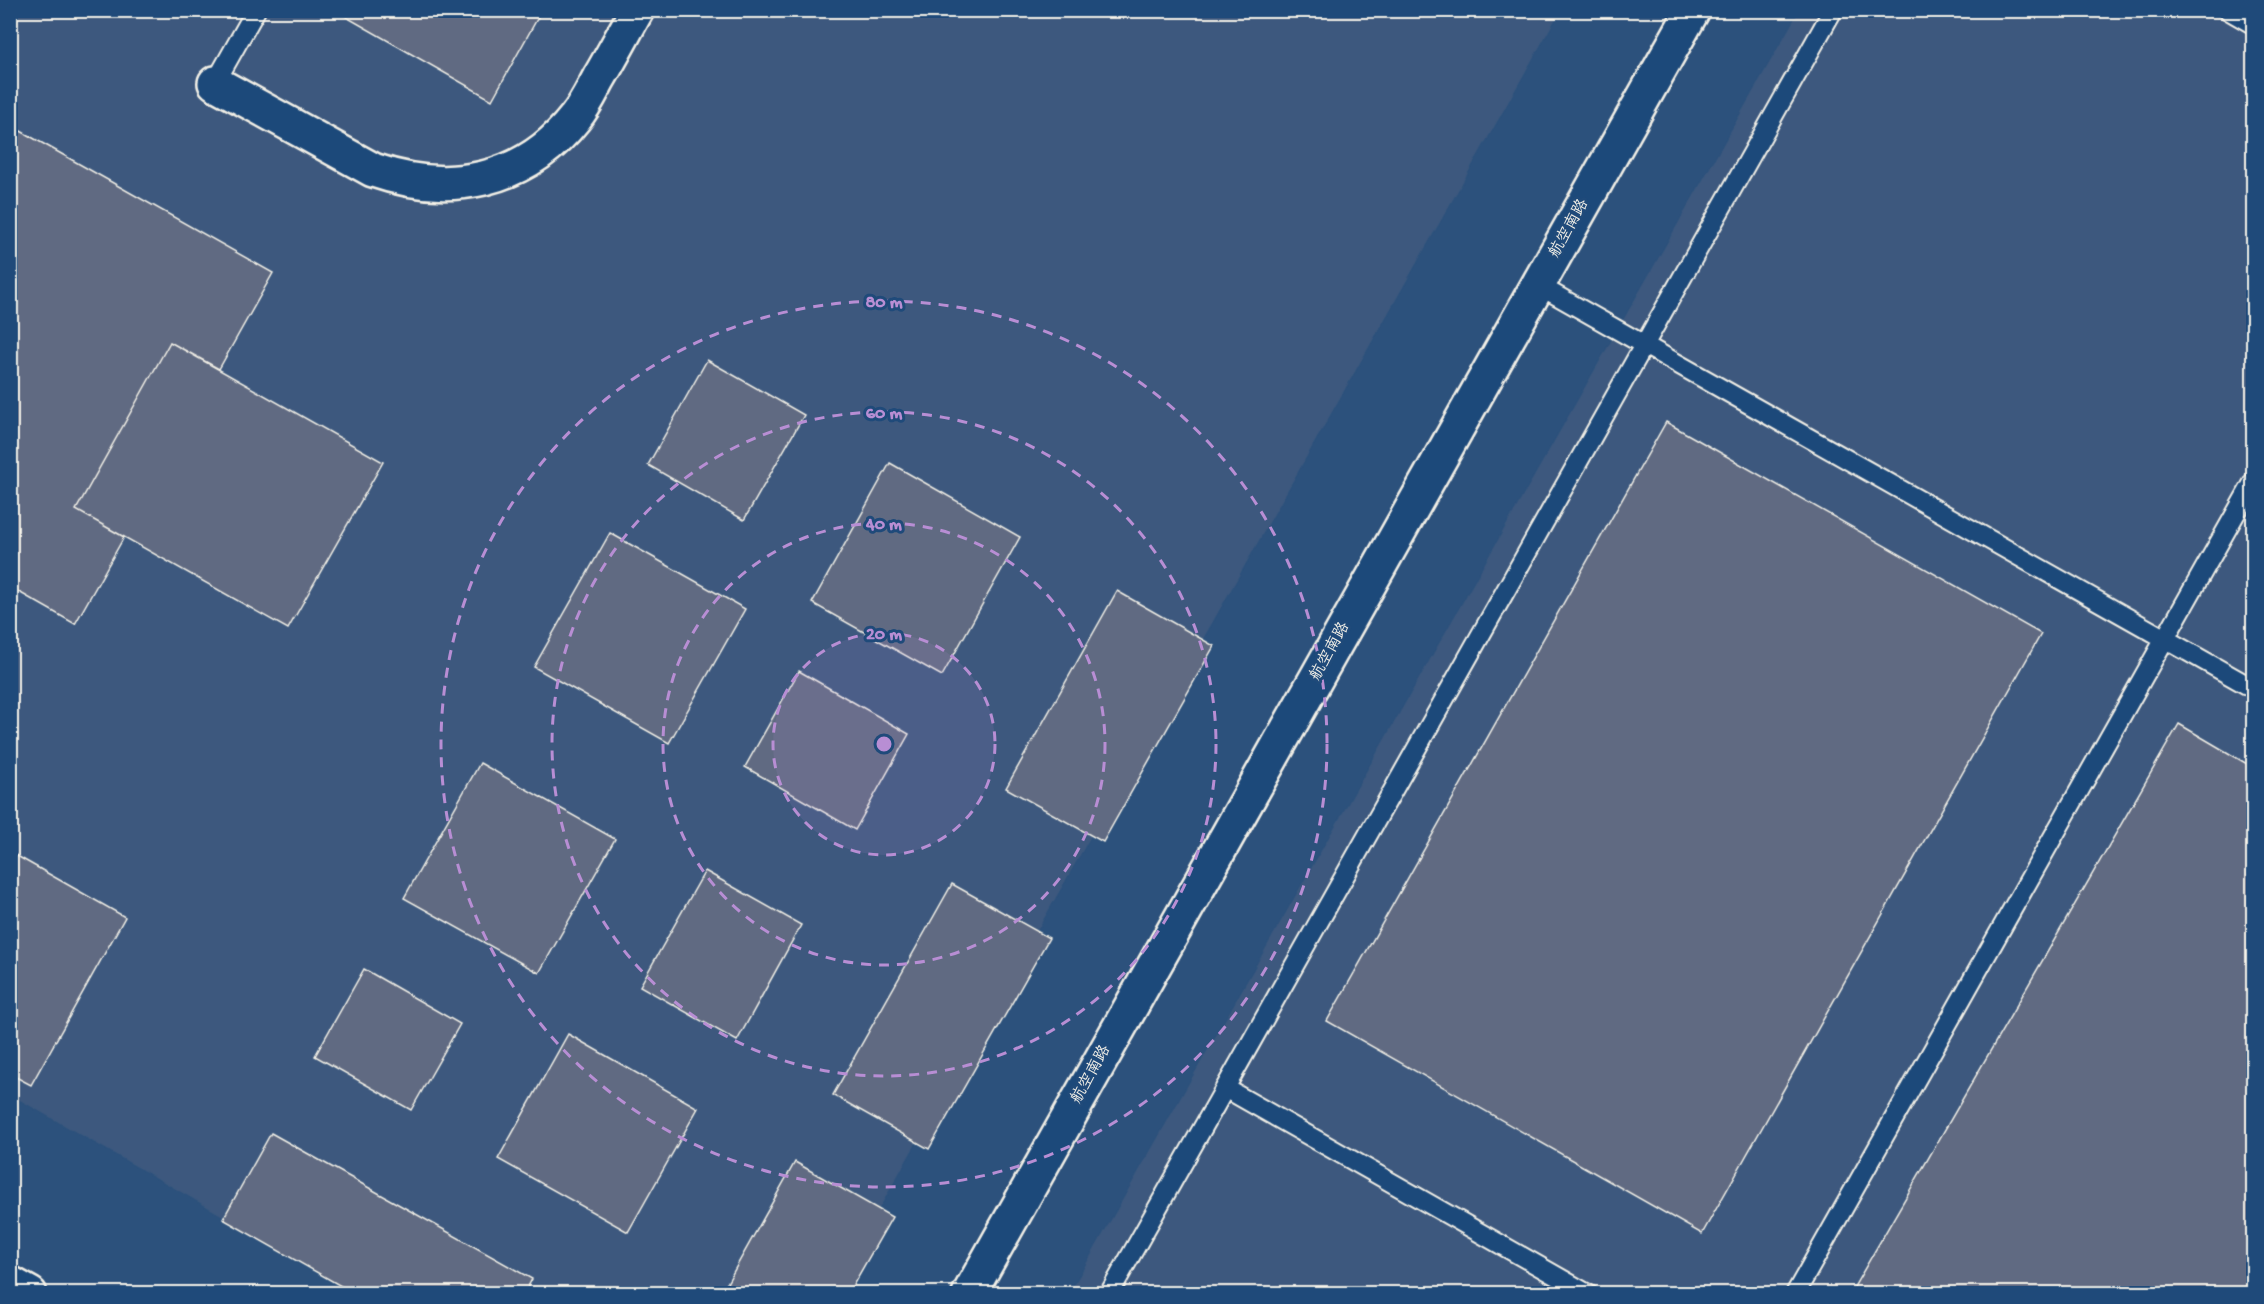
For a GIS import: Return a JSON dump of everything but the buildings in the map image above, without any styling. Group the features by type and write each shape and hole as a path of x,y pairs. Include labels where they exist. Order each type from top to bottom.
{"street":[{"path":"215,83 373,170 400,180 428,184 456,184 510,169 535,155 557,138 576,117 637,10"},
{"name":"航空南路","path":"969,1293 1693,10"},
{"path":"10,1282 30,1293"}],"lane":[{"path":"215,83 256,10"},
{"path":"1109,1293 1833,10"},
{"path":"2228,10 2253,25"},
{"path":"1538,285 2253,688"},
{"path":"1795,1293 2253,481"},
{"path":"1225,1088 1588,1293"}],"shaded area":[{"path":"11,11 1560,11 831,1293 358,1293 11,1095"},
{"path":"1799,11 2253,11 2253,1293 1069,1294"}]}
